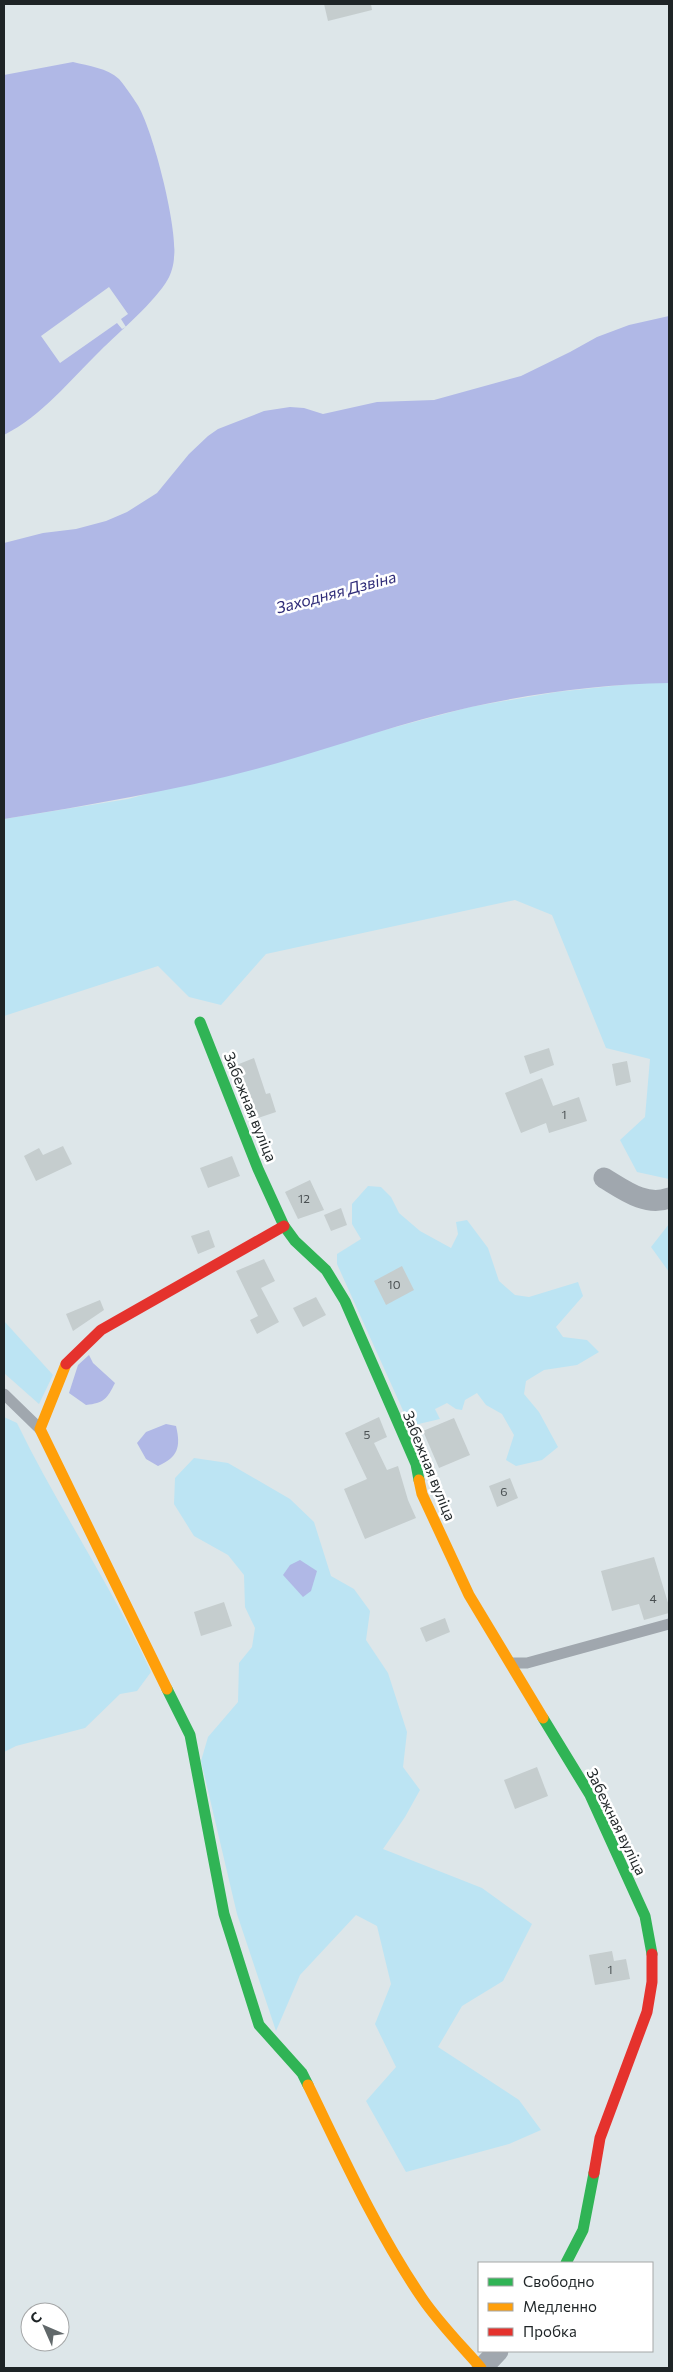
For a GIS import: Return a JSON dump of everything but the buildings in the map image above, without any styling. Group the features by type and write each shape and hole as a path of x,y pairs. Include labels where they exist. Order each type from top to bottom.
{"street":[{"name":"Забежная вуліца","path":"200,1022 258,1170 284,1226 295,1241 326,1270 345,1300 416,1464 422,1494 451,1558 510,1664 590,1795 645,1916 652,1952 652,1982 648,2012 600,2138 583,2230 567,2262"},
{"path":"604,1178 635,1196 659,1202 669,1198"},
{"path":"284,1226 101,1330 67,1361 40,1429 190,1735 224,1914 259,2025 302,2073 360,2190 408,2277 423,2300 482,2368 497,2352"}],"lane":[{"path":"4,1394 40,1429"},
{"path":"510,1664 527,1663 669,1624"}],"shaded area":[{"path":"640,683 669,683 669,1179 637,1172 620,1140 645,1117 650,1059 606,1048 552,915 515,900 266,954 221,1005 189,997 158,966 4,1016 4,819 128,799 470,707 557,692"},
{"path":"368,1186 381,1187 391,1197 399,1213 420,1231 451,1248 458,1234 456,1222 467,1220 488,1248 499,1281 515,1295 529,1297 578,1282 583,1296 556,1327 563,1337 587,1340 599,1352 577,1365 544,1370 526,1381 524,1394 539,1412 558,1447 542,1460 516,1466 506,1460 514,1435 502,1414 486,1405 477,1393 465,1400 462,1410 456,1409 447,1403 435,1409 440,1419 410,1426 337,1264 337,1254 361,1239 352,1224 352,1204"},
{"path":"669,1224 669,1272 651,1247"},
{"path":"4,1321 53,1375 39,1404 4,1373"},
{"path":"4,1417 17,1423 136,1640 151,1672 137,1691 120,1694 85,1728 16,1746 4,1752"},
{"path":"194,1458 228,1463 290,1499 314,1522 331,1576 354,1589 370,1611 366,1640 388,1673 407,1732 403,1767 420,1790 405,1817 383,1849 482,1888 532,1924 503,1981 462,2006 438,2047 519,2100 541,2130 509,2144 406,2172 366,2101 396,2067 375,2024 391,1984 377,1926 356,1915 300,1975 276,2031 237,1914 201,1761 208,1737 238,1702 239,1663 252,1647 255,1628 245,1607 244,1575 228,1555 194,1536 174,1504 175,1478"}],"water":[{"path":"73,62 98,68 114,75 137,104 150,134 163,179 172,224 174,243 173,263 168,279 146,307 43,408 4,435 4,75"},
{"name":"Заходняя Дзвіна","path":"669,316 669,683 594,687 495,702 444,713 283,762 225,777 131,797 4,819 4,543 43,533 76,529 106,521 127,512 157,493 189,454 208,436 218,429 264,411 290,407 304,408 323,414 377,402 434,400 521,376 597,337 629,325"},
{"path":"89,1355 93,1363 115,1383 110,1393 104,1399 97,1403 86,1405 69,1393 78,1365"},
{"path":"166,1424 176,1426 178,1446 170,1459 158,1466 146,1459 137,1443 146,1432"},
{"path":"300,1560 317,1571 311,1591 303,1597 283,1575 290,1565"}],"pier":[{"path":"109,287 128,314 121,319 126,327 122,329 117,323 60,363 41,336"}],"traffic: fast":[{"path":"200,1022 258,1169 284,1226 295,1241 326,1270 345,1301 416,1464 419,1480"},
{"path":"167,1689 190,1735 224,1914 259,2025 302,2073 308,2085"},
{"path":"543,1718 590,1795 645,1916 652,1954"},
{"path":"567,2262 583,2230 594,2173"}],"traffic: slow":[{"path":"66,1364 40,1429 167,1689"},
{"path":"419,1480 422,1494 469,1595 543,1718"},
{"path":"308,2085 361,2194 390,2247 422,2298 450,2334 481,2368"}],"traffic: jam":[{"path":"66,1364 101,1330 284,1226"},
{"path":"594,2173 600,2138 647,2012 652,1982 652,1954"}]}
